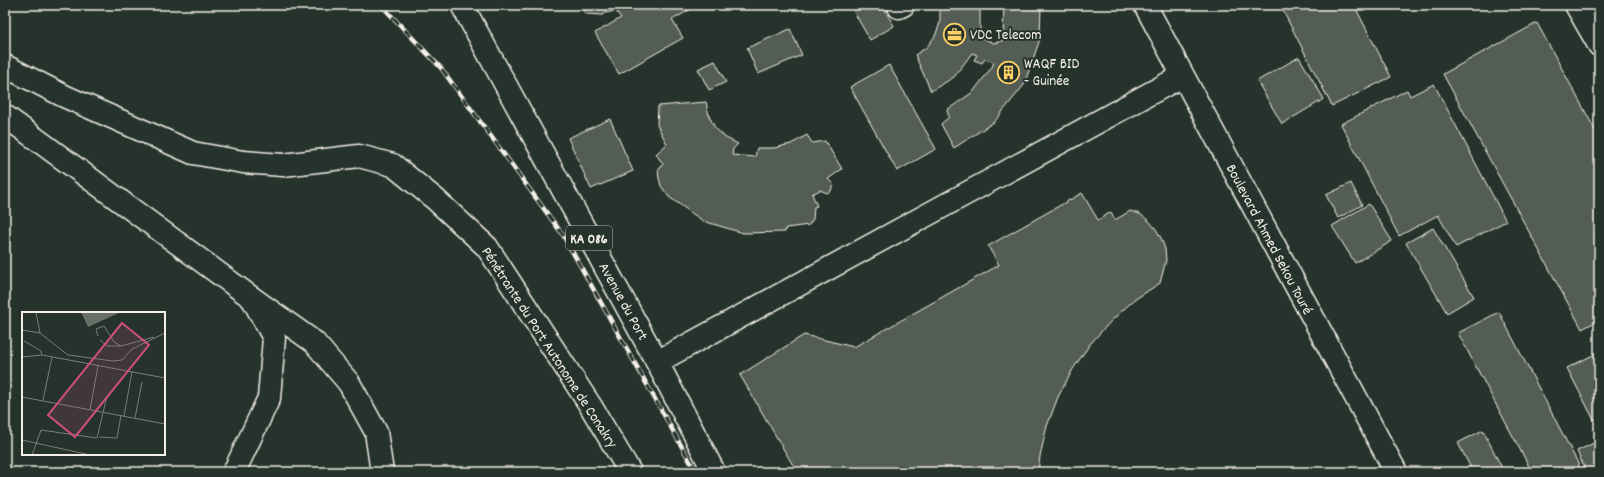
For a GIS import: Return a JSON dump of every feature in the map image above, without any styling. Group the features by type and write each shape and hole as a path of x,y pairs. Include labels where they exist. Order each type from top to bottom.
{"street":[{"name":"Avenue du Port","path":"462,5 657,362 714,472"},
{"name":"Boulevard Ahmed Sekou Touré","path":"1145,5 1396,472"},
{"path":"1576,5 1599,45"},
{"name":"Pénétrante du Port Autonome de Conakry","path":"5,66 64,96 193,153 243,162 283,165 359,156 393,165 434,199 487,247 590,404 630,472"},
{"path":"657,362 1182,76"},
{"path":"5,116 314,342 349,383 376,432 382,472"},
{"path":"234,472 269,398 274,338 252,298"}],"building":[{"path":"581,5 640,5 641,7 644,5 696,6 672,20 683,38 619,74 595,33 621,18 616,11 605,13 603,15 586,14"},
{"path":"850,5 882,5 894,26 870,40"},
{"name":"WAQF BID - Guinée","path":"940,5 980,5 980,30 978,36 994,43 1002,41 1004,5 1041,5 1040,39 1024,85 994,122 954,148 941,124 949,117 947,110 973,92 992,67 994,62 985,59 982,63 974,60 977,55 972,53 954,77 931,91 915,55 927,47 935,36 940,23"},
{"path":"1280,5 1354,5 1391,77 1332,106"},
{"path":"1537,23 1599,137 1599,320 1582,329 1443,74"},
{"path":"790,29 802,55 758,74 747,48"},
{"path":"1299,57 1324,99 1282,124 1257,81"},
{"path":"715,61 726,82 709,90 698,69"},
{"path":"889,65 936,149 897,171 850,87"},
{"path":"1434,84 1506,221 1456,247 1438,215 1399,236 1341,124 1407,90 1410,96"},
{"path":"706,102 709,116 715,128 726,138 738,144 733,149 732,155 755,157 757,148 774,148 791,144 807,135 812,143 825,141 842,169 828,179 833,184 831,191 827,193 820,190 812,194 817,206 814,207 813,219 809,225 786,228 785,232 743,233 703,221 669,197 661,186 658,171 663,164 656,154 667,144 657,125 658,106"},
{"path":"610,119 633,171 591,189 568,138"},
{"path":"1351,183 1362,205 1338,218 1326,195"},
{"path":"1082,193 1098,220 1111,212 1115,220 1130,211 1140,214 1149,221 1161,238 1165,249 1166,260 1160,283 1134,300 1111,321 1090,344 1073,369 1058,397 1047,426 1038,472 797,472 740,375 804,335 854,347 999,265 988,246"},
{"path":"1369,204 1392,241 1355,263 1332,226"},
{"path":"1433,228 1474,297 1447,313 1406,243"},
{"path":"1499,312 1582,471 1532,472 1458,333"},
{"path":"1599,352 1599,418 1594,420 1567,368"},
{"path":"1483,430 1504,472 1473,472 1458,443"},
{"path":"1596,442 1599,449 1599,472 1586,472 1577,451"}],"railway":[{"path":"379,5 383,7 441,68 563,235 696,472"}],"place":[{"name":"VDC Telecom","path":"955,34"},
{"name":"WAQF BID - Guinée","path":"1009,72"}]}
